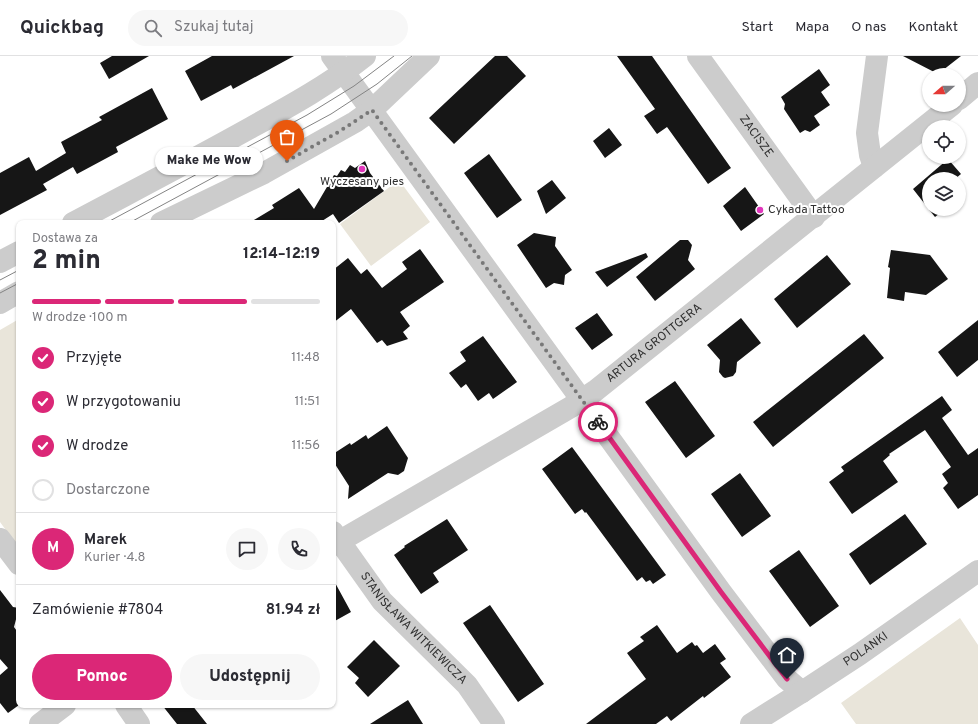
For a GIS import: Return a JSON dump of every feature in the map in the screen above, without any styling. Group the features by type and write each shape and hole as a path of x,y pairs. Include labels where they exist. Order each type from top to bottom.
{"street":[{"path":"79,220 237,136 317,91 338,64 365,56"},
{"path":"167,220 264,173 331,136 372,110 429,56"},
{"name":"ZACISZE","path":"698,56 814,217"},
{"path":"874,168 870,155 867,133 878,56"},
{"path":"338,64 721,592 787,679 802,692"},
{"path":"966,93 978,84"},
{"name":"ARTURA GROTTGERA","path":"336,539 595,392 943,112"},
{"path":"0,262 16,254"},
{"path":"0,303 16,294"},
{"path":"0,539 16,560"},
{"name":"STANISŁAWA WITKIEWICZA","path":"336,541 382,601 467,685 494,724"},
{"name":"POLANKI","path":"750,724 860,654 978,571"},
{"path":"40,724 61,708"},
{"path":"128,708 140,724"}],"shaded area":[{"path":"399,180 430,222 371,266 340,224"},
{"path":"16,321 16,544 0,522 0,330"},
{"path":"960,618 978,645 978,724 856,724 841,703"}],"building":[{"path":"112,56 149,56 109,79 100,63"},
{"path":"212,56 294,56 233,89 231,85 201,101 185,71"},
{"path":"495,56 507,56 526,76 454,144 429,118"},
{"path":"617,56 652,56 731,168 708,184 667,127 657,134 644,116 655,109"},
{"path":"903,56 961,56 946,68 926,68"},
{"path":"819,69 830,85 821,92 830,105 814,116 820,125 810,132 805,130 800,133 784,109 785,104 781,97"},
{"path":"152,88 168,119 116,147 118,152 77,174 73,167 43,184 47,190 0,215 0,173 29,157 36,171 66,153 61,142 102,120 99,117"},
{"path":"609,128 622,145 605,158 593,141"},
{"path":"489,154 522,200 497,218 464,173"},
{"path":"365,161 370,173 384,191 339,223 333,214 324,220 254,220 274,208 272,205 299,188 314,209 334,175 337,176 341,170 345,172 350,165 355,168"},
{"path":"942,164 952,164 959,172 933,172"},
{"path":"552,180 566,198 546,214 537,191"},
{"path":"922,181 922,200 913,189"},
{"path":"745,187 764,214 741,231 723,206"},
{"path":"534,233 556,237 555,246 572,270 565,275 564,285 554,283 546,288 517,245"},
{"path":"680,240 688,240 692,245 688,260 695,269 655,301 636,277"},
{"path":"420,249 444,282 400,312 410,326 403,332 408,339 387,346 382,340 377,343 351,309 336,321 336,268 348,258 361,274 367,269 382,288 407,269 402,262"},
{"path":"891,250 930,255 948,279 926,295 905,292 904,301 887,298 890,268 888,267"},
{"path":"646,253 648,257 607,287 595,272"},
{"path":"827,255 851,284 797,328 774,299"},
{"path":"597,313 613,335 592,350 575,328"},
{"path":"741,318 761,343 737,362 736,372 733,376 725,378 719,372 720,360 707,345"},
{"path":"978,320 978,360 957,377 938,352"},
{"path":"864,334 884,358 773,447 753,422"},
{"path":"483,336 517,382 493,399 489,393 478,401 466,384 461,388 449,373 466,361 460,352"},
{"path":"675,381 715,436 686,458 645,402"},
{"path":"942,396 952,410 942,418 968,455 978,448 978,495 958,509 943,488 948,483 942,474 951,467 925,430 889,454 890,455 883,461 898,482 852,514 829,482 844,471 841,467"},
{"path":"387,426 408,458 404,471 398,475 388,473 348,499 349,486 336,466 336,452 350,443 351,445 366,435 368,439"},
{"path":"572,447 666,575 653,584 650,580 646,582 642,577 637,581 586,512 585,513 582,509 575,514 542,469"},
{"path":"740,473 771,516 742,537 711,494"},
{"path":"905,514 927,544 870,585 849,554"},
{"path":"447,519 468,550 433,573 439,582 421,594 394,555 405,547 404,546"},
{"path":"799,550 839,606 810,627 769,571"},
{"path":"336,584 351,612 336,620"},
{"path":"0,590 13,607 16,608 16,619 14,627 16,630 16,707 8,713 0,703 0,675 8,668 0,659"},
{"path":"490,605 544,684 518,702 463,623"},
{"path":"657,625 677,653 692,642 695,646 697,645 703,653 715,644 726,659 720,663 731,677 704,698 703,696 671,721 667,716 656,724 586,724 646,679 627,653 644,641 640,637"},
{"path":"374,640 400,666 368,697 355,683 359,678 347,667"},
{"path":"408,700 423,724 370,724"},
{"path":"164,708 194,708 207,724 177,724"}],"tram line":[{"path":"112,220 307,115 354,86 394,56"},
{"path":"135,220 331,114 377,84 412,56"},
{"path":"0,280 16,272"},
{"path":"0,293 16,285"}],"way so far":[{"path":"287,161 340,131 372,110 598,422"}],"place":[{"name":"Make Me Wow","path":"287,161"},
{"name":"Wyczesany pies","path":"362,169"},
{"name":"Cykada Tattoo","path":"760,210"}],"route":[{"path":"598,422 721,592 787,679"}]}
